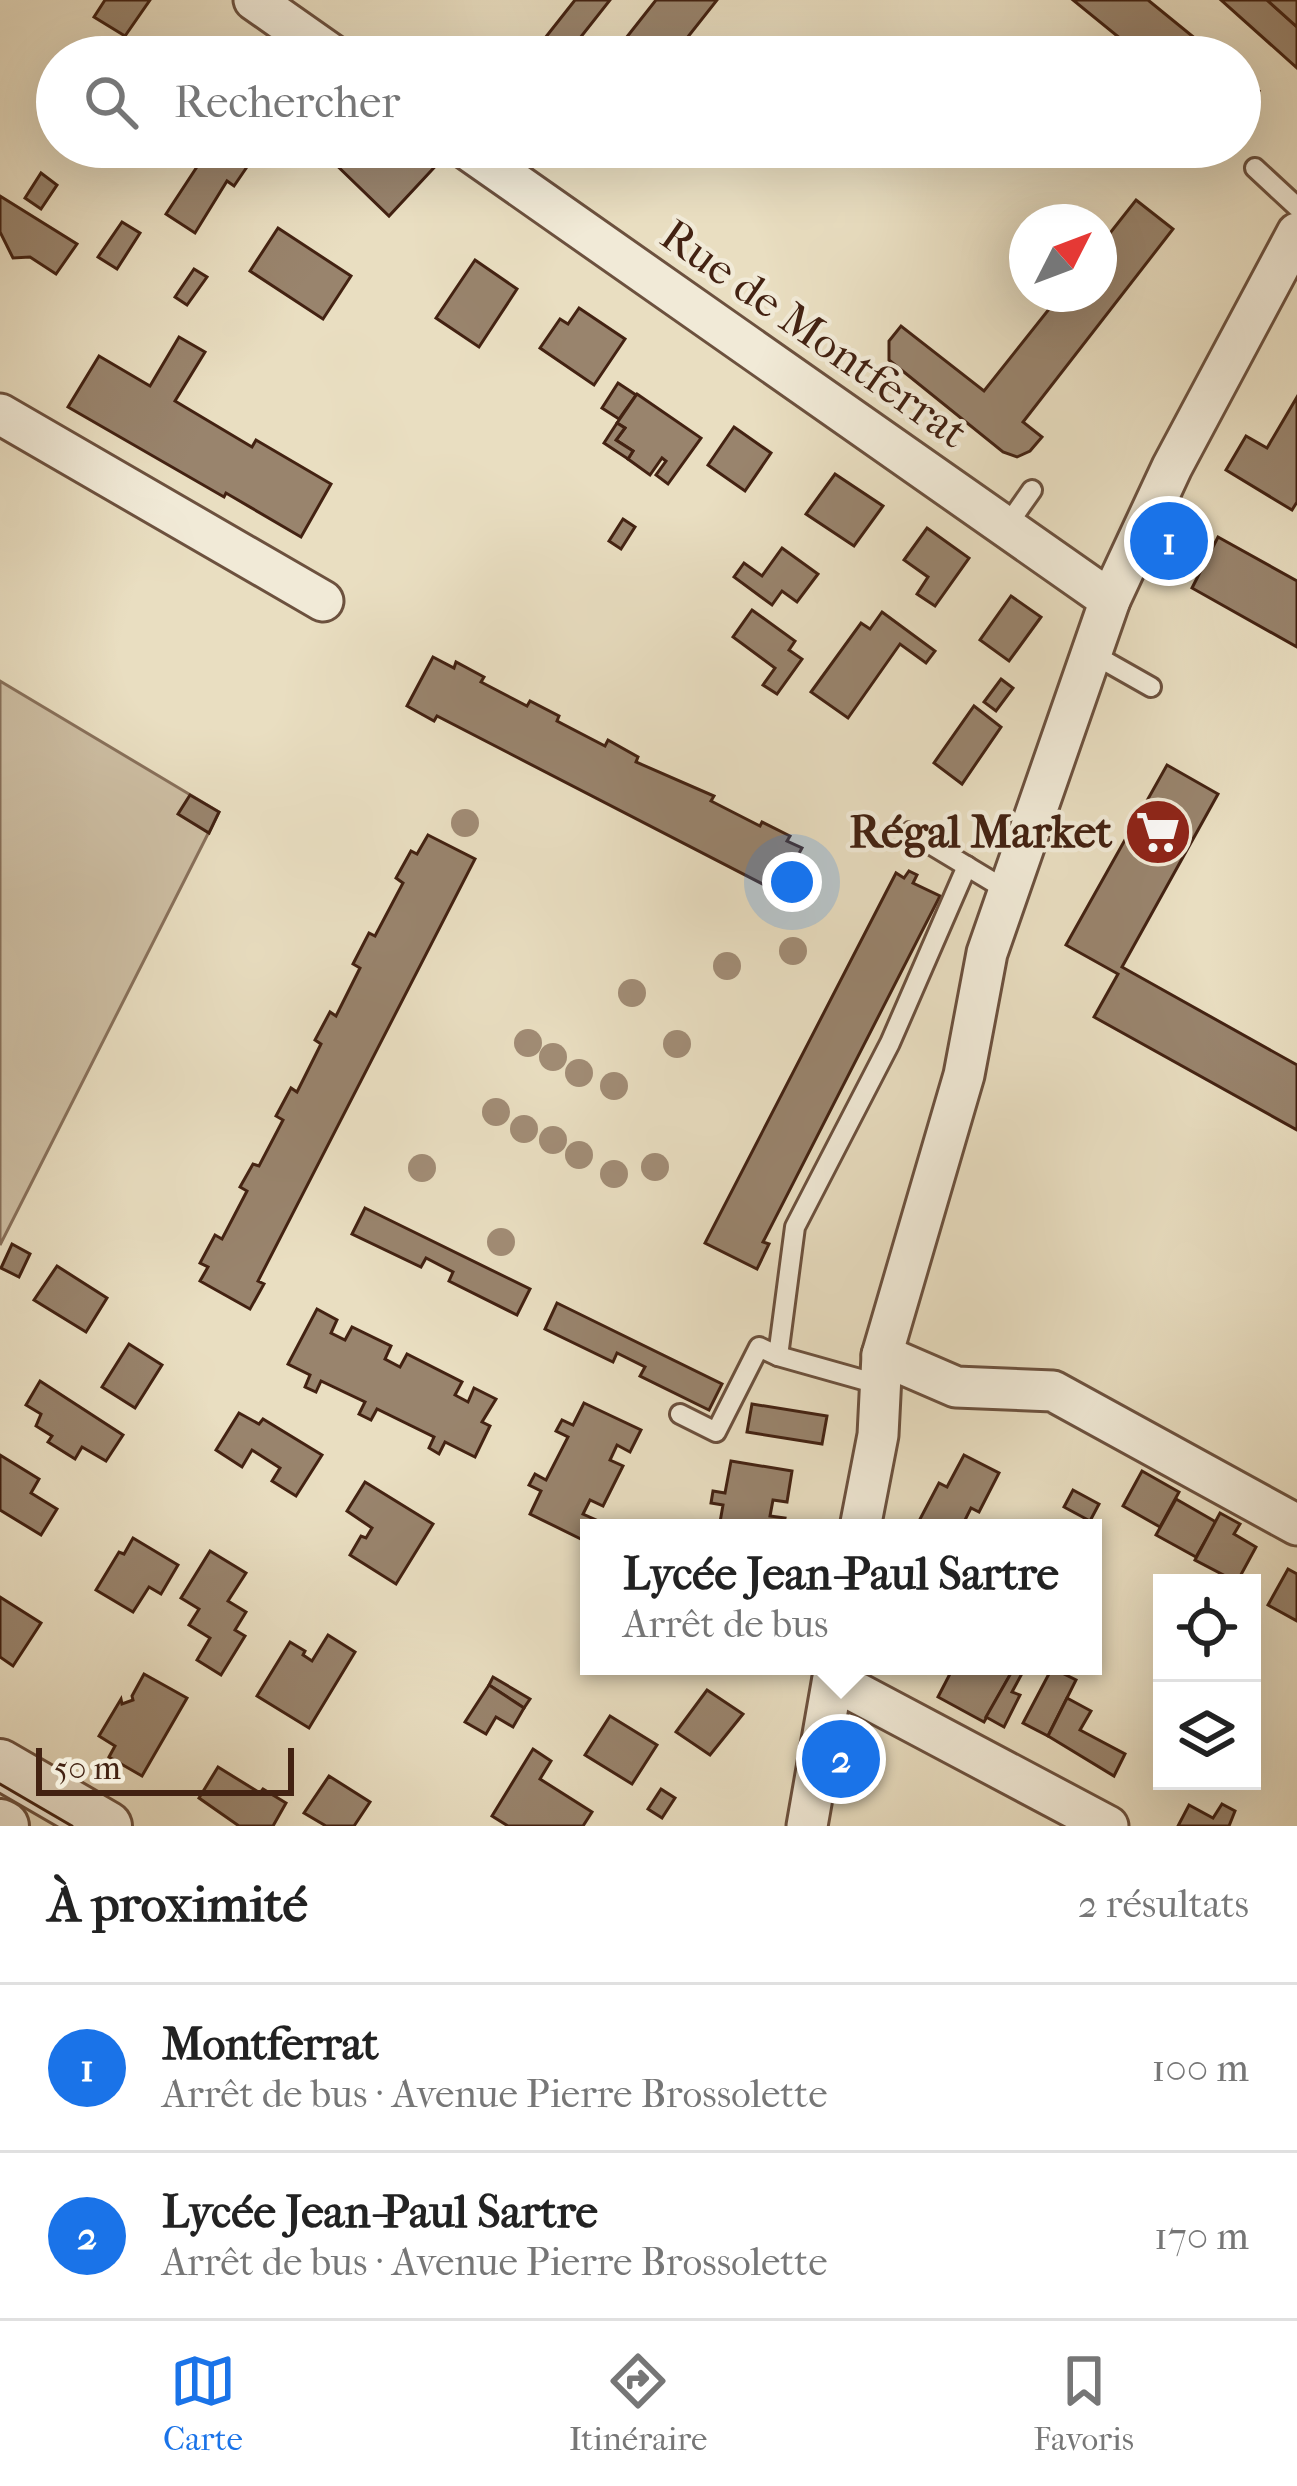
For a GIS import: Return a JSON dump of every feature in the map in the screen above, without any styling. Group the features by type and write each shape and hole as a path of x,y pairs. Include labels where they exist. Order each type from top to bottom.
{"street":[{"path":"254,0 305,36"},
{"name":"Rue de Montferrat","path":"494,168 1110,600"},
{"path":"862,1519 878,1435 881,1370 964,1075 987,952 1110,600 1172,467 1297,233"},
{"path":"0,415 322,601"},
{"path":"881,1370 956,1388 1053,1391 1297,1525"},
{"path":"807,1826 834,1675"},
{"path":"838,1675 1108,1826"},
{"path":"0,1764 107,1826"}],"lane":[{"path":"1255,168 1297,207"},
{"path":"1006,527 1033,490"},
{"path":"1091,653 1150,687"},
{"path":"910,832 1008,891"},
{"path":"778,1356 795,1228 890,1043 967,866"},
{"path":"680,1414 716,1432 758,1347 778,1356 881,1370"}],"shaded area":[{"path":"0,681 219,812 0,1245"}],"building":[{"path":"105,0 150,0 125,36 94,17"},
{"path":"575,0 610,0 582,36 547,36"},
{"path":"656,0 717,0 689,36 628,36"},
{"path":"1073,0 1148,0 1192,36 1117,36"},
{"path":"1221,0 1267,0 1297,27 1297,68"},
{"path":"1267,0 1297,0 1297,27"},
{"path":"196,168 246,168 234,186 227,181 195,233 166,214"},
{"path":"339,168 434,168 389,216"},
{"path":"41,173 57,185 41,209 25,198"},
{"path":"0,196 77,244 56,274 30,257 13,258 0,232"},
{"path":"1136,200 1173,229 1117,301 1117,224"},
{"path":"122,222 140,233 117,269 98,257"},
{"path":"278,228 351,276 323,319 250,271"},
{"path":"475,260 517,289 479,347 436,318"},
{"path":"194,269 207,277 187,305 175,297"},
{"path":"579,308 625,339 594,385 540,348 560,319 568,324"},
{"path":"1047,312 1108,312 1023,422 1042,437 1017,457 1003,452 889,360 889,341 901,326 984,391"},
{"path":"179,337 205,352 175,401 252,447 256,440 331,484 301,537 68,407 99,356 150,386"},
{"path":"618,383 636,395 619,419 602,408"},
{"path":"637,394 701,438 668,484 656,475 666,461 662,458 650,475 628,459 633,451 616,440 625,428 617,423"},
{"path":"1297,397 1297,502 1292,510 1226,470 1246,436 1267,448"},
{"path":"617,423 625,428 616,440 633,451 628,459 604,443"},
{"path":"734,427 771,453 745,491 708,465"},
{"path":"835,474 883,506 854,546 806,514"},
{"path":"623,519 635,527 621,549 609,541"},
{"path":"927,528 969,558 935,606 917,594 928,577 904,560"},
{"path":"1218,537 1297,581 1297,647 1192,588"},
{"path":"782,548 818,574 797,602 782,591 772,605 734,577 744,563 762,576"},
{"path":"1011,596 1041,617 1009,661 980,640"},
{"path":"752,610 795,641 789,650 802,659 777,694 763,685 775,668 733,637"},
{"path":"882,612 935,651 926,663 900,644 848,718 811,692 861,623 870,629"},
{"path":"433,657 454,668 456,662 484,677 481,682 527,706 530,701 605,746 608,740 638,757 636,762 714,796 711,801 760,826 762,822 790,836 787,841 802,848 778,892 437,716 434,721 407,706"},
{"path":"1001,679 1013,688 996,711 984,702"},
{"path":"974,706 1001,727 962,784 934,763"},
{"path":"1167,765 1218,794 1122,967 1297,1065 1297,1130 1094,1017 1118,974 1066,945"},
{"path":"190,795 219,812 209,833 178,814"},
{"path":"428,835 475,859 258,1281 264,1284 250,1309 200,1281 208,1267 200,1263 215,1235 222,1239 247,1191 240,1187 253,1164 259,1166 283,1120 276,1116 291,1088 297,1092 321,1044 315,1040 330,1012 336,1016 360,968 353,964 369,933 375,936 403,883 396,878 411,851 417,854"},
{"path":"909,871 917,875 913,883 940,896 763,1242 769,1244 757,1269 705,1243 896,873 904,878"},
{"path":"365,1208 530,1289 517,1315 449,1281 453,1272 426,1258 421,1267 352,1234"},
{"path":"12,1244 30,1254 19,1277 1,1268"},
{"path":"57,1266 107,1298 86,1332 34,1300"},
{"path":"557,1303 722,1384 709,1410 640,1376 645,1367 617,1353 613,1362 545,1329"},
{"path":"317,1309 337,1320 331,1333 345,1340 352,1327 391,1346 385,1359 400,1367 407,1354 462,1382 455,1395 468,1402 474,1388 496,1399 482,1422 490,1426 475,1457 445,1442 439,1454 429,1448 434,1437 377,1409 371,1420 359,1414 365,1402 321,1381 316,1392 305,1387 310,1375 288,1364"},
{"path":"129,1344 162,1365 135,1408 102,1387"},
{"path":"40,1381 123,1435 106,1461 82,1447 75,1459 48,1442 52,1436 36,1426 41,1414 26,1405"},
{"path":"584,1403 641,1430 630,1452 617,1445 610,1460 623,1466 603,1506 590,1500 583,1514 594,1519 580,1519 580,1539 530,1514 541,1491 529,1485 535,1474 546,1480 568,1437 556,1431 562,1420 573,1425"},
{"path":"752,1404 827,1416 822,1444 747,1432"},
{"path":"239,1413 259,1424 263,1419 322,1455 296,1496 272,1481 280,1468 252,1450 242,1467 216,1450"},
{"path":"0,1455 39,1479 31,1493 57,1509 41,1535 0,1510"},
{"path":"964,1455 999,1473 979,1512 971,1508 966,1519 920,1519 939,1483 947,1487"},
{"path":"731,1461 792,1471 787,1502 773,1500 770,1516 785,1519 721,1519 723,1505 711,1503 713,1491 725,1493"},
{"path":"1142,1471 1179,1492 1160,1527 1123,1506"},
{"path":"365,1482 433,1524 396,1584 350,1555 372,1528 347,1511"},
{"path":"1073,1490 1099,1504 1091,1519 1064,1507"},
{"path":"1176,1499 1216,1522 1196,1557 1156,1535"},
{"path":"1220,1513 1240,1524 1234,1534 1256,1547 1241,1574 1222,1574 1195,1560"},
{"path":"133,1538 178,1565 161,1594 149,1587 133,1612 96,1590"},
{"path":"210,1551 246,1573 228,1601 246,1612 235,1630 245,1636 221,1675 197,1660 210,1638 189,1625 199,1609 181,1598"},
{"path":"1288,1569 1297,1574 1297,1621 1268,1605"},
{"path":"0,1597 41,1623 13,1666 0,1657"},
{"path":"328,1635 355,1652 309,1728 257,1696 290,1642 312,1661"},
{"path":"144,1674 187,1698 142,1776 109,1757 115,1746 99,1736 121,1699 122,1704 133,1700"},
{"path":"949,1675 1010,1675 984,1722 938,1697"},
{"path":"1010,1675 1021,1675 1012,1692 1020,1695 1004,1727 986,1717"},
{"path":"1048,1675 1076,1680 1048,1736 1023,1723"},
{"path":"493,1677 530,1699 524,1708 489,1685"},
{"path":"489,1685 524,1708 513,1727 496,1717 486,1734 465,1722"},
{"path":"707,1690 743,1714 710,1755 676,1732"},
{"path":"1067,1698 1091,1711 1080,1730 1125,1754 1114,1776 1048,1736"},
{"path":"610,1716 657,1745 632,1784 585,1755"},
{"path":"533,1749 551,1761 540,1779 592,1812 583,1826 508,1826 492,1816"},
{"path":"218,1767 286,1803 273,1826 239,1826 199,1798"},
{"path":"329,1776 370,1802 354,1826 326,1826 304,1813"},
{"path":"661,1789 675,1798 662,1818 648,1809"},
{"path":"1222,1804 1235,1811 1229,1826 1178,1826 1189,1805 1213,1818"}],"tram line":[{"path":"0,1784 72,1826"}],"place":[{"name":"Montferrat","path":"1169,541"},
{"name":"Régal Market","path":"1158,832"},
{"name":"Lycée Jean-Paul Sartre","path":"841,1759"}]}
